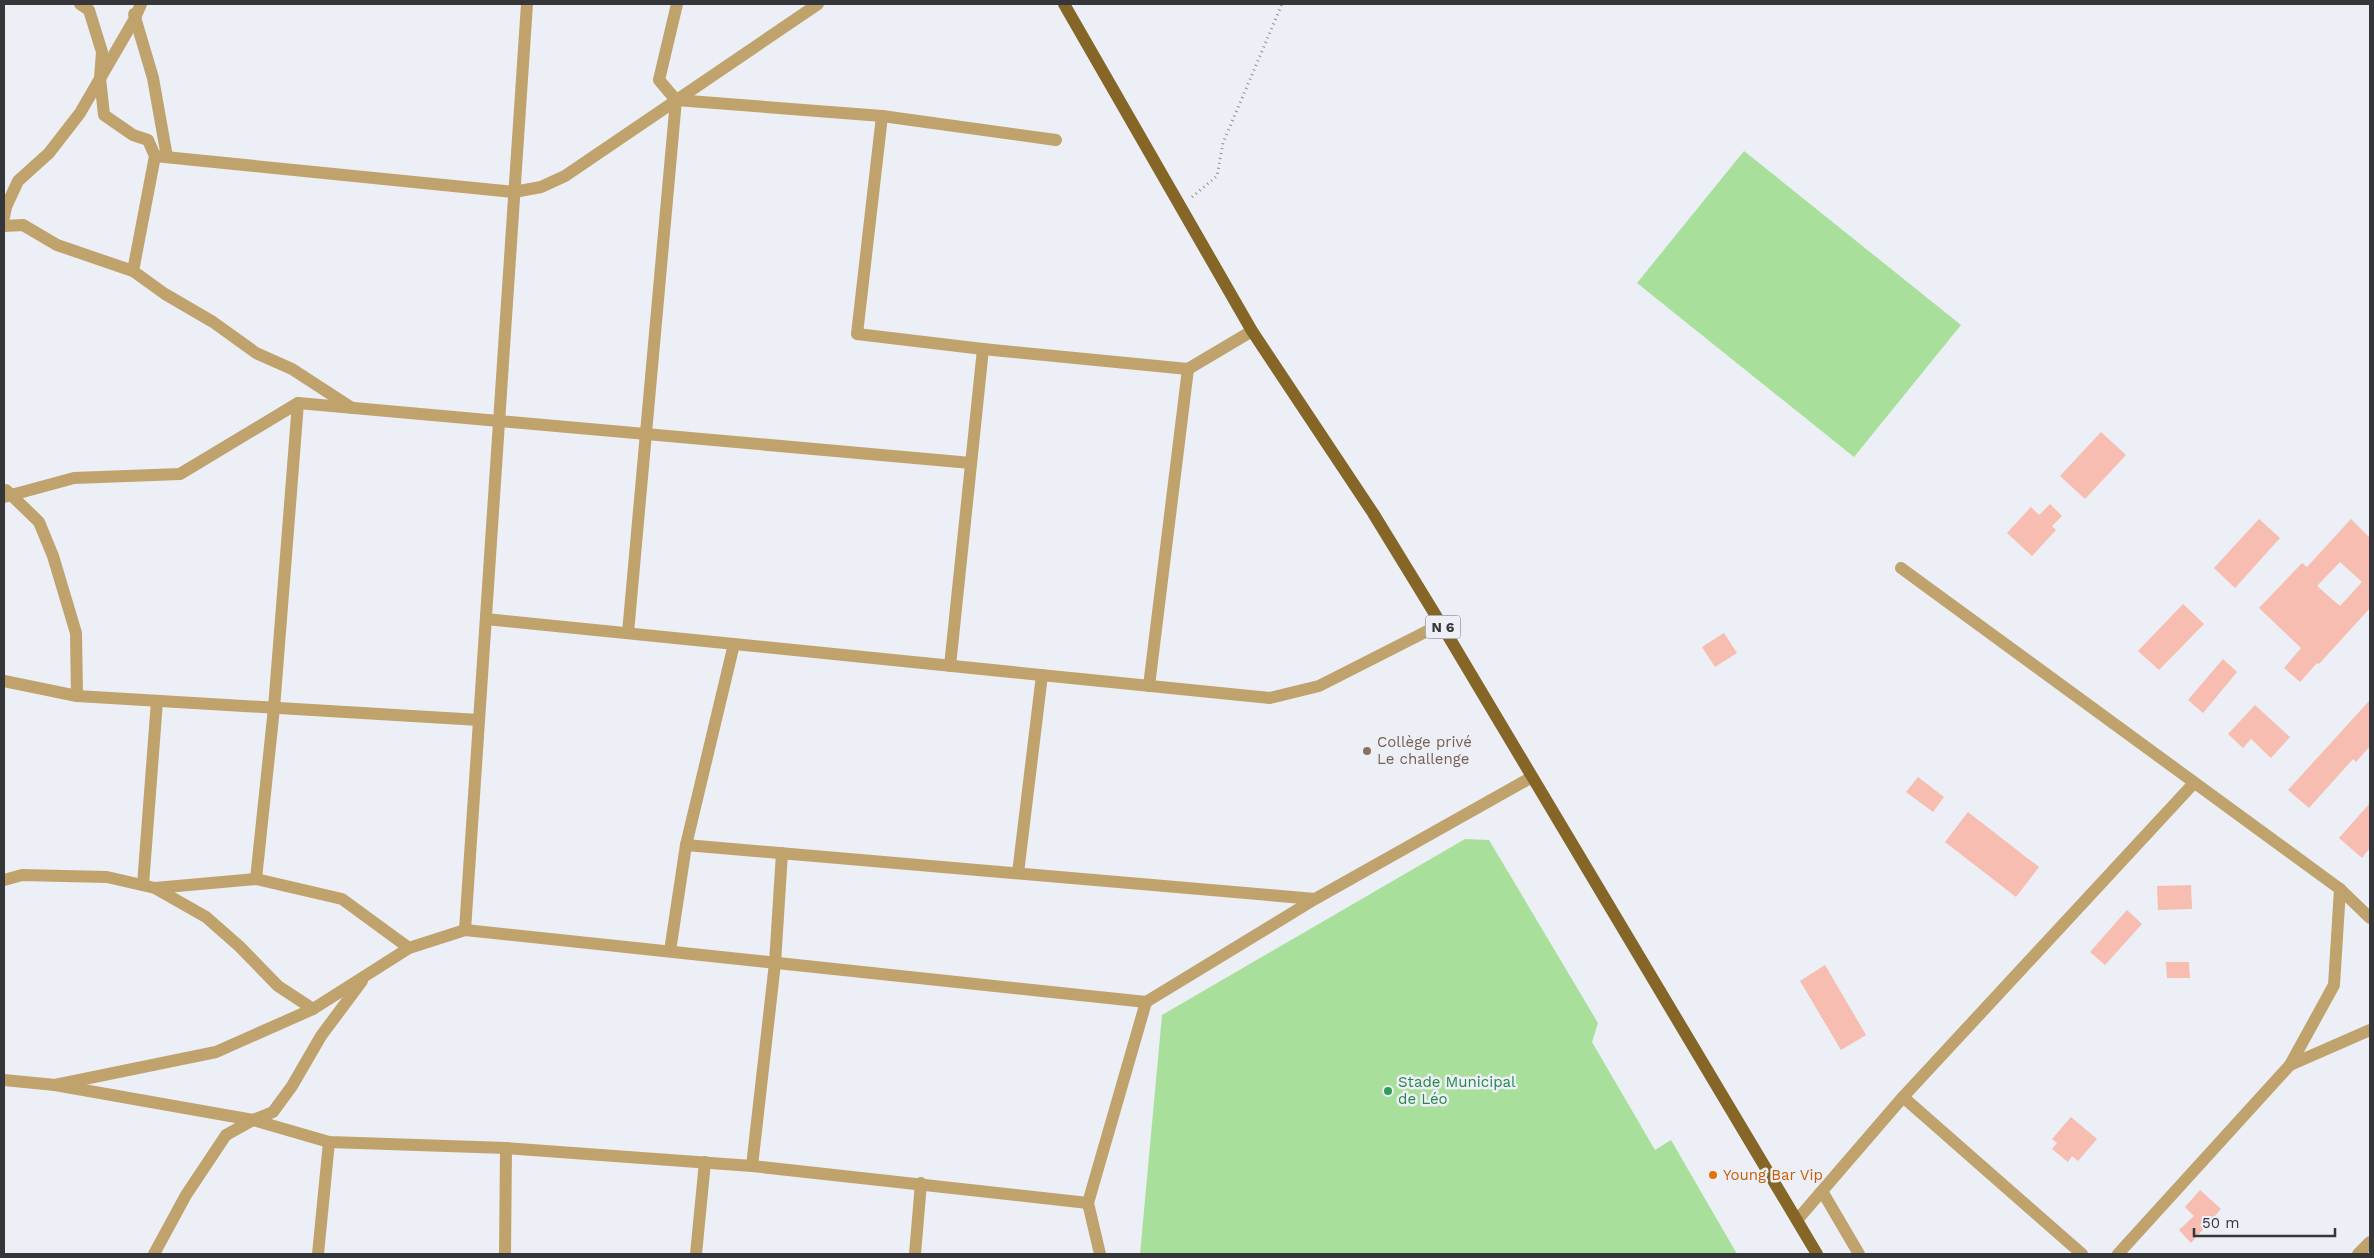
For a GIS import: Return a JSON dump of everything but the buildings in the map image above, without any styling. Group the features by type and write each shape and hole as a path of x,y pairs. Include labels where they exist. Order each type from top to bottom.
{"main road":[{"name":"N 6","path":"1064,4 1252,331 1373,512 1817,1254"}],"street":[{"path":"80,4 89,10 102,52 100,78 104,115 133,136 148,140 161,157 514,192 541,187 565,176 818,4"},
{"path":"132,4 134,20 153,78 161,157 133,271"},
{"path":"4,217 6,207 18,181 49,153 80,113 134,20 141,4"},
{"path":"465,930 526,4"},
{"path":"677,4 659,80 676,100 882,116 1056,140"},
{"path":"628,634 676,100"},
{"path":"882,116 857,334 983,349 1188,369 1252,331"},
{"path":"4,226 23,225 57,245 133,271 165,294 213,322 256,354 292,369 353,409"},
{"path":"950,666 983,349"},
{"path":"1149,686 1188,369"},
{"path":"6,493 74,478 180,474 298,403 499,423 971,464"},
{"path":"256,879 274,708 298,403"},
{"path":"6,493 40,522 76,633 77,696"},
{"path":"1902,568 2340,889 2370,918"},
{"path":"486,619 1270,698 1319,686 1441,624"},
{"path":"670,951 686,845 734,644"},
{"path":"1018,874 1042,675"},
{"path":"4,681 77,696 479,720"},
{"path":"149,887 157,701"},
{"path":"55,1085 216,1052 313,1010 409,948 465,930 1146,1002 1315,899 1532,777"},
{"path":"1797,1220 1903,1097 2194,783"},
{"path":"686,845 1315,899"},
{"path":"752,1166 775,963 782,853"},
{"path":"4,880 22,875 107,877 149,887 206,917 239,946 278,986 313,1010"},
{"path":"149,887 256,879 342,899 409,948"},
{"path":"2118,1254 2290,1065 2334,985 2340,889"},
{"path":"154,1254 186,1195 226,1135 253,1120 273,1112 292,1086 321,1036 368,973"},
{"path":"1100,1254 1088,1203 1146,1002"},
{"path":"2290,1065 2370,1030"},
{"path":"4,1080 55,1085 253,1120 329,1142 506,1148 705,1162 921,1183 1088,1203"},
{"path":"1903,1097 2078,1253"},
{"path":"318,1254 329,1142"},
{"path":"505,1254 506,1148"},
{"path":"696,1254 705,1162"},
{"path":"915,1254 921,1183"},
{"path":"1822,1191 1860,1254"},
{"path":"2358,1254 2370,1242"}],"path":[{"path":"1181,207 1217,176 1222,143 1282,4"}],"green space":[{"path":"1744,151 1961,325 1854,457 1637,283"},
{"name":"Stade Municipal de Léo","path":"1465,839 1489,840 1598,1023 1592,1042 1655,1150 1671,1140 1737,1254 1140,1254 1162,1015"}],"place":[{"name":"Collège privé Le challenge","path":"1367,751"},
{"name":"Stade Municipal de Léo","path":"1388,1091"},
{"name":"Young Bar Vip","path":"1713,1175"}]}
